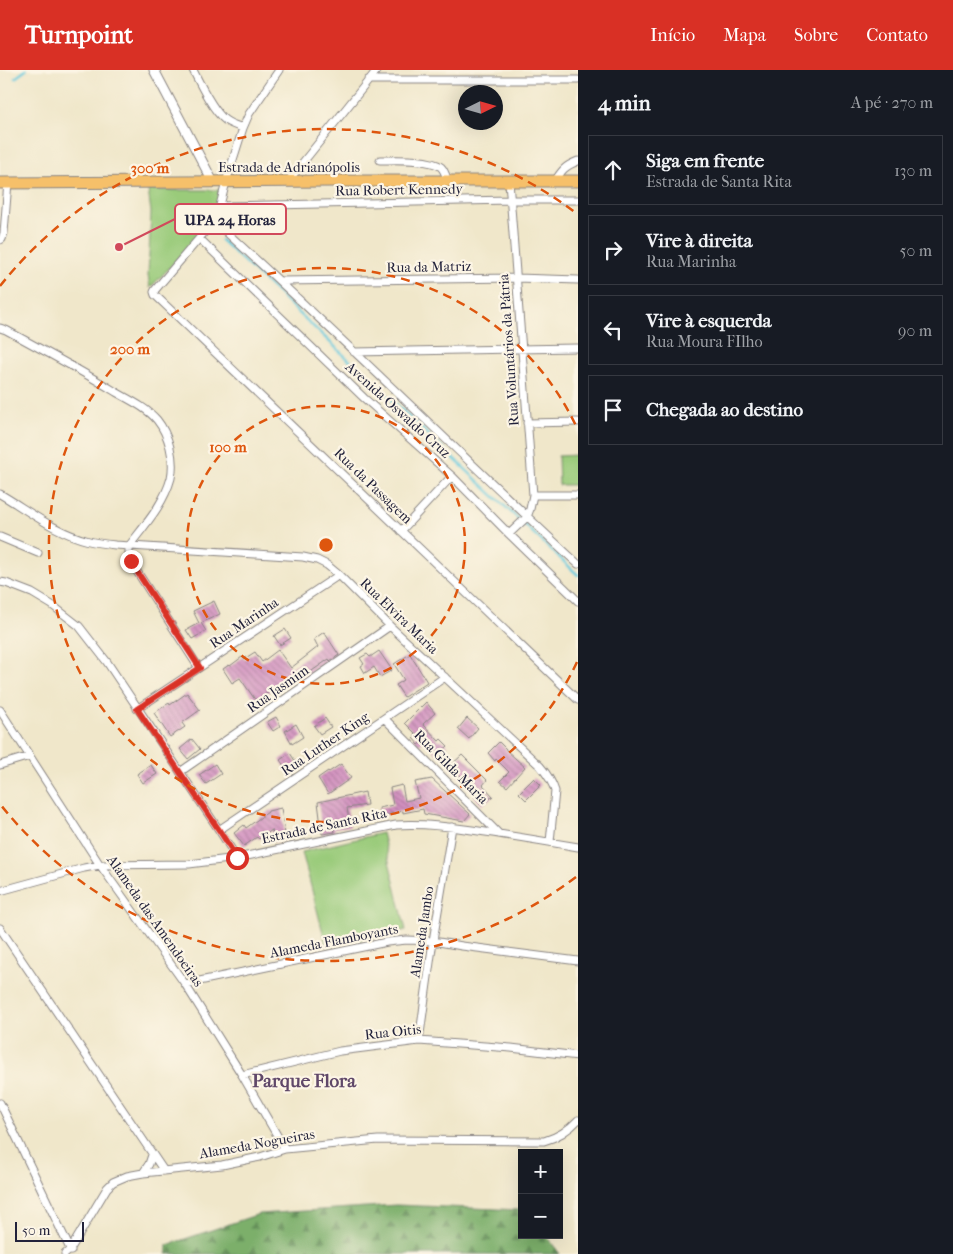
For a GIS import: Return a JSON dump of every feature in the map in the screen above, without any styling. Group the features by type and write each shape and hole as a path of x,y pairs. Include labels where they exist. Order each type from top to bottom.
{"main road":[{"name":"Estrada de Adrianópolis","path":"4,182 578,181"}],"street":[{"path":"154,70 213,182"},
{"path":"193,70 223,119 243,128"},
{"path":"202,236 218,213 226,182 249,114 279,70"},
{"path":"288,182 377,70"},
{"path":"368,80 578,80"},
{"path":"380,160 432,163 440,167 446,174 448,182"},
{"path":"554,182 562,170 578,161"},
{"name":"Rua Voluntários da Pátria","path":"510,181 533,495 526,519"},
{"path":"0,240 2,240 4,233 4,182"},
{"name":"Rua Robert Kennedy","path":"220,206 578,200"},
{"name":"Avenida Oswaldo Cruz","path":"212,224 281,282 526,519 578,564"},
{"name":"Avenida Oswaldo Cruz","path":"202,236 364,398 452,476 578,601"},
{"name":"Rua da Passagem","path":"202,236 155,290 154,293 157,298 578,700"},
{"name":"Rua da Matriz","path":"281,282 517,278 578,280"},
{"path":"0,328 90,376 141,407 156,419 167,436 172,458 171,477 165,494 154,514 129,546 129,555 136,570 200,668"},
{"path":"354,352 578,348"},
{"path":"527,423 578,422"},
{"path":"401,530 452,476"},
{"name":"Rua Elvira Maria","path":"0,494 39,520 66,533 92,542 303,557 322,563 339,575 390,626 540,766 553,783 555,791 550,842"},
{"path":"533,495 578,495"},
{"path":"509,534 526,519"},
{"path":"0,537 38,553"},
{"name":"Rua Marinha","path":"137,709 339,575"},
{"path":"0,582 32,593 52,605 79,626 107,662 237,858"},
{"name":"Rua Jasmim","path":"180,772 390,626"},
{"name":"Rua Luther King","path":"219,830 445,678"},
{"name":"Alameda das Amendoeiras","path":"0,710 100,865 185,984 242,1075 285,1149"},
{"name":"Rua Gilda Maria","path":"385,719 499,834"},
{"path":"0,765 30,756"},
{"name":"Estrada de Santa Rita","path":"0,891 100,865 189,864 237,858 396,825 424,824 452,827 578,847"},
{"name":"Alameda Jambo","path":"419,1041 452,827"},
{"path":"0,928 164,1171"},
{"name":"Alameda Flamboyants","path":"185,984 387,942 406,940 433,941 578,961"},
{"name":"Rua Oitis","path":"242,1075 340,1051 419,1041 578,1056"},
{"path":"0,1104 69,1252"},
{"name":"Alameda Nogueiras","path":"69,1252 108,1188 120,1178 143,1173 232,1164 285,1149 378,1140 544,1142 568,1130 578,1120"},
{"path":"143,1173 152,1155"}],"green space":[{"path":"148,190 223,190 214,221 150,288 148,275 151,212"},
{"path":"578,455 578,485 559,485 558,456"},
{"path":"382,833 406,930 327,948 302,852"},
{"path":"396,1205 518,1210 518,1239 549,1239 560,1254 167,1254 167,1245 259,1214"}],"building":[{"path":"214,601 220,614 201,623 206,631 192,639 186,630 199,623 193,611"},
{"path":"285,629 291,638 280,645 274,636"},
{"path":"324,632 339,655 330,661 329,659 299,680 296,675 275,691 273,689 256,701 240,678 232,683 223,669 242,657 244,659 255,652 262,662 278,650 291,668 318,647 314,639"},
{"path":"379,651 392,670 380,677 374,667 365,673 361,666 364,664 360,658 367,654 370,657"},
{"path":"410,654 427,682 404,697 396,685 404,680 394,664"},
{"path":"187,693 200,710 182,723 185,727 170,737 154,713"},
{"path":"426,702 435,713 423,724 439,741 441,739 448,746 438,755 424,741 419,745 413,738 417,735 405,723"},
{"path":"276,717 281,726 273,731 267,722"},
{"path":"325,718 331,727 320,734 314,726"},
{"path":"467,718 478,728 469,739 458,729"},
{"path":"296,724 303,737 292,744 285,731"},
{"path":"192,739 200,749 188,759 180,749"},
{"path":"499,742 525,767 507,787 500,781 509,772 488,753"},
{"path":"290,753 299,767 290,774 280,760"},
{"path":"462,755 487,780 483,785 493,796 482,805 474,796 477,793 460,775 449,767"},
{"path":"215,764 221,774 206,784 199,775"},
{"path":"341,764 351,778 328,794 318,778"},
{"path":"151,765 157,774 143,783 137,774"},
{"path":"534,778 541,785 526,800 519,793"},
{"path":"432,779 470,814 464,821 424,814 423,809 381,816 379,808 393,805 390,788 402,785 405,801 419,798 415,782"},
{"path":"365,792 367,805 347,808 350,826 334,828 335,832 322,834 318,802"},
{"path":"281,808 286,840 274,842 272,830 244,846 234,833 244,825 246,828 268,811"}],"waterway":[{"path":"15,78 26,70"},
{"path":"221,240 578,575"}],"place":[{"name":"UPA 24 Horas","path":"119,247"}],"district":[{"name":"Parque Flora","path":"304,1081"}],"route":[{"path":"131,561 200,668 137,709 237,858"}]}
